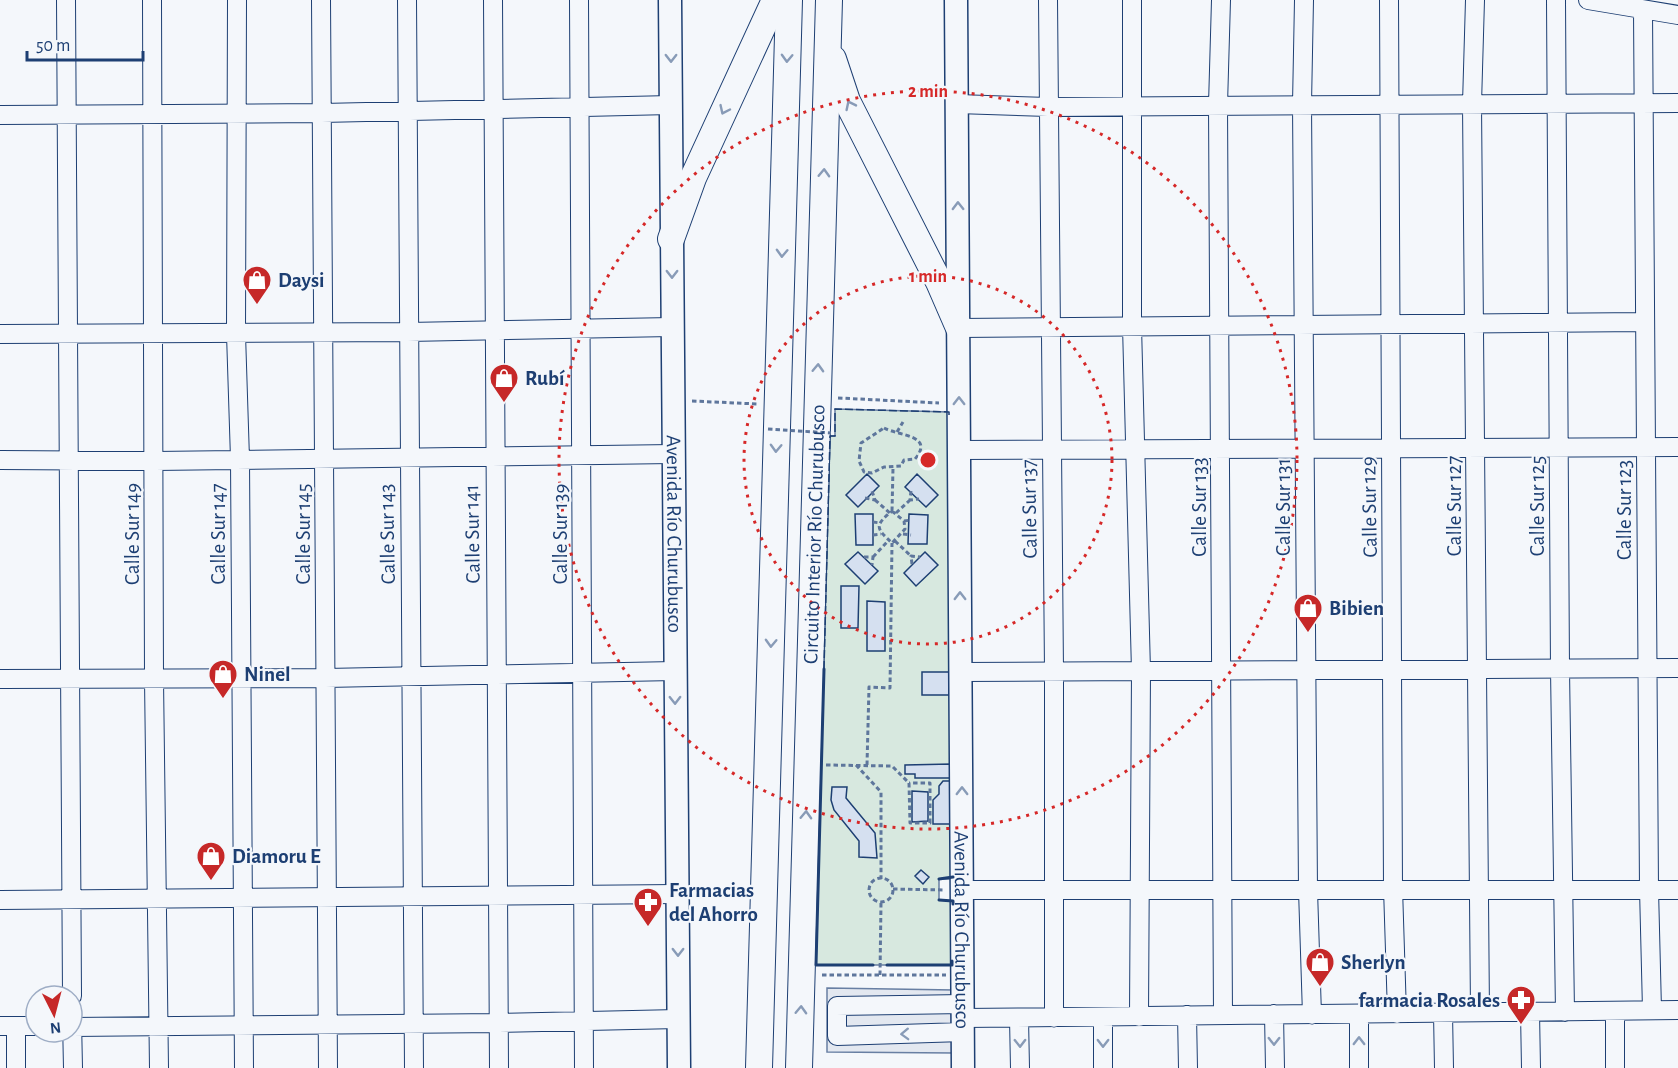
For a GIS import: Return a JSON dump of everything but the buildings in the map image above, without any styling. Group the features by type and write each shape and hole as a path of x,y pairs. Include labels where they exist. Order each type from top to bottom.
{"highway":[{"path":"671,239 693,178 775,0"},
{"name":"Circuito Interior Río Churubusco","path":"759,1068 789,0"},
{"name":"Circuito Interior Río Churubusco","path":"799,1068 829,0"},
{"path":"828,39 848,101 939,282 959,328"}],"main road":[{"name":"Avenida Río Churubusco","path":"670,0 678,1068"},
{"name":"Avenida Río Churubusco","path":"956,0 963,1068"}],"street":[{"path":"66,0 72,984"},
{"name":"Calle Sur 149","path":"152,0 154,679 159,1068"},
{"name":"Calle Sur 147","path":"237,0 236,333 240,459 241,899 244,1068"},
{"name":"Calle Sur 145","path":"321,0 326,457 327,1068"},
{"name":"Calle Sur 143","path":"407,0 414,1068"},
{"name":"Calle Sur 141","path":"493,0 493,331 499,1068"},
{"name":"Calle Sur 139","path":"579,0 584,673 584,1068"},
{"name":"Calle Sur 137","path":"1048,0 1049,326 1054,671 1054,1018"},
{"path":"1132,0 1134,106 1132,326 1141,671 1141,891 1138,1017"},
{"name":"Calle Sur 133","path":"1221,0 1218,105 1223,1015"},
{"name":"Calle Sur 131","path":"1304,0 1303,324 1306,450 1308,890 1312,1015"},
{"name":"Calle Sur 129","path":"1389,0 1387,104 1393,888 1397,1014"},
{"name":"Calle Sur 127","path":"1475,0 1472,104 1480,1012"},
{"name":"Calle Sur 125","path":"1556,0 1560,669 1565,1012"},
{"path":"1590,0 1678,15"},
{"name":"Calle Sur 123","path":"1643,10 1648,889 1652,1010"},
{"path":"957,104 1048,107 1678,103"},
{"path":"0,116 322,113 671,105"},
{"path":"959,328 1645,322"},
{"path":"0,334 324,333 672,327"},
{"path":"959,450 1135,452 1678,447"},
{"path":"0,460 155,461 673,454"},
{"path":"961,672 1678,668"},
{"path":"0,679 496,676 675,671"},
{"path":"962,890 1224,891 1479,888 1678,890"},
{"path":"0,900 677,894"},
{"path":"963,1018 837,1036 837,1006 963,1018 1678,1010"},
{"path":"1615,1011 1615,1068"},
{"path":"1530,1012 1531,1068"},
{"path":"1443,1013 1444,1068"},
{"path":"1274,1014 1275,1068"},
{"path":"1359,1014 1359,1068"},
{"path":"1187,1015 1188,1068"},
{"path":"1019,1018 1020,1068"},
{"path":"1103,1018 1103,1068"},
{"path":"84,1027 678,1019"},
{"path":"16,1068 8,1026 24,1026"},
{"path":"72,1044 73,1068"}],"path":[{"path":"832,398 959,405"},
{"path":"673,400 769,404"},
{"path":"768,421 768,429 831,433"},
{"path":"897,432 903,422"},
{"path":"880,428 897,432 912,435 922,446 915,459 904,460 901,466 864,472 859,461 863,440 880,428"},
{"path":"892,467 893,513"},
{"path":"872,491 875,500"},
{"path":"910,500 911,492"},
{"path":"865,498 875,500 904,520 911,520"},
{"path":"873,522 880,523 910,500 919,499"},
{"path":"903,534 904,520"},
{"path":"880,523 881,534"},
{"path":"873,535 881,534 911,556 920,556"},
{"path":"864,557 873,557 903,534 911,535"},
{"path":"867,765 869,687 890,688 892,542"},
{"path":"911,556 912,564"},
{"path":"872,565 873,557"},
{"path":"824,765 892,766 909,783 910,823 930,823 930,783 909,783"},
{"path":"856,765 881,792 881,879"},
{"path":"881,879 890,882 893,890 891,897 881,902 874,899 870,890 872,883 881,879"},
{"path":"893,890 939,890"},
{"path":"880,975 881,902"},
{"path":"822,975 963,975"}],"shaded area":[{"path":"835,409 949,412 953,879 939,879 939,900 953,901 952,965 816,965 830,436 835,436"},
{"path":"827,988 954,990 954,1053 827,1052"}],"fence":[{"path":"824,669 830,436 835,436 835,409 949,412 949,417"}],"wall":[{"path":"824,669 816,965 873,965"},
{"path":"939,879 953,877"},
{"path":"939,900 953,901 953,904"},
{"path":"887,965 952,965 952,961"}],"place":[{"name":"Daysi","path":"257,306"},
{"name":"Rubí","path":"504,404"},
{"name":"Bibien","path":"1308,634"},
{"name":"Ninel","path":"223,700"},
{"name":"Diamoru E","path":"211,882"},
{"name":"Farmacias del Ahorro","path":"648,928"},
{"name":"Sherlyn","path":"1320,988"},
{"name":"farmacia Rosales","path":"1521,1026"}]}
